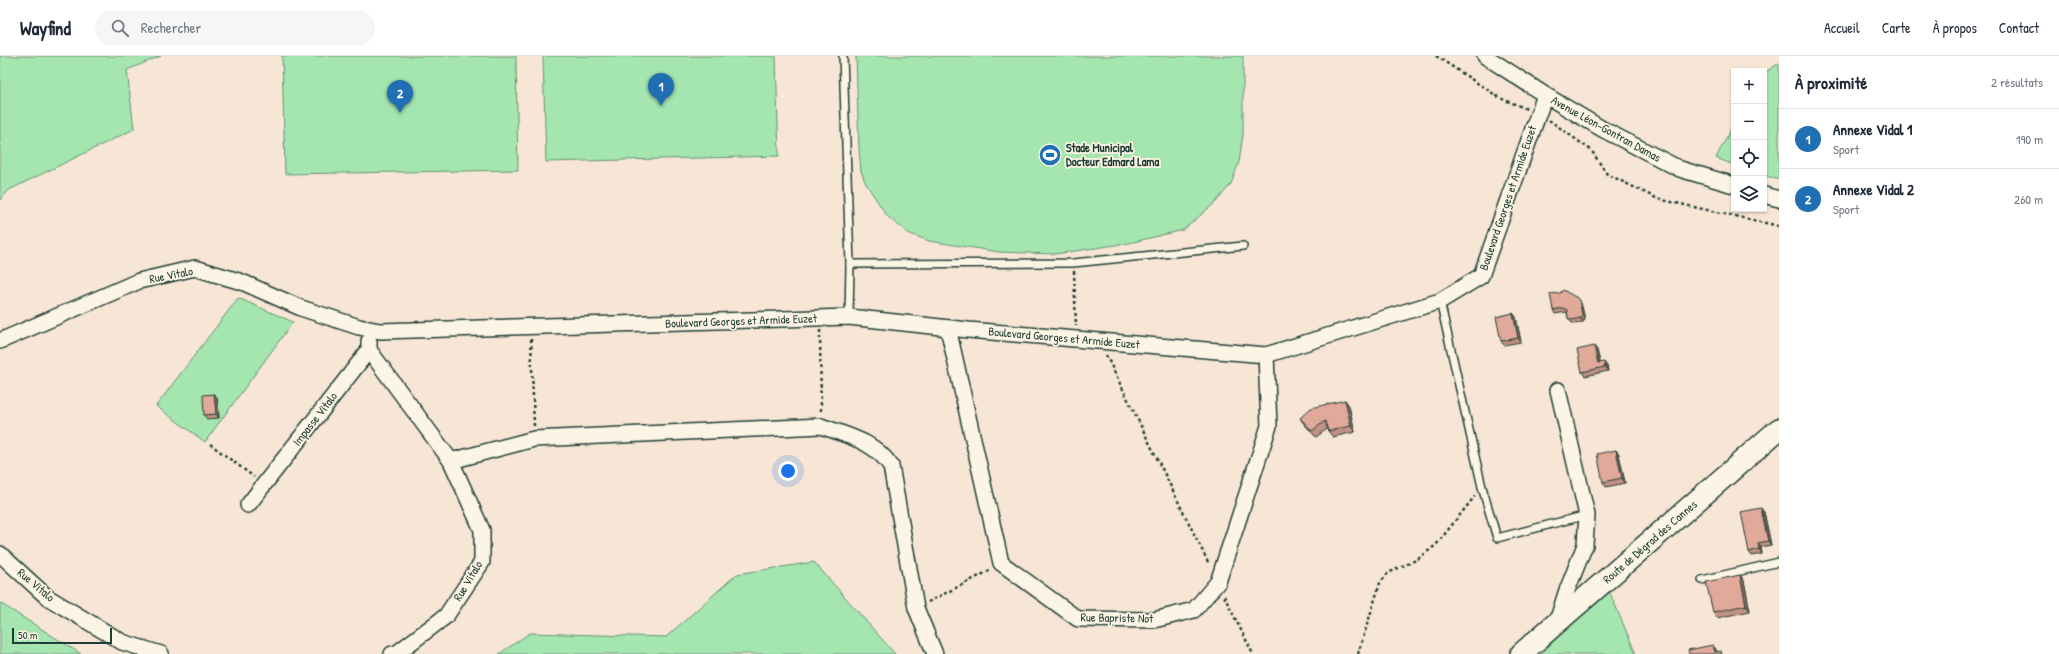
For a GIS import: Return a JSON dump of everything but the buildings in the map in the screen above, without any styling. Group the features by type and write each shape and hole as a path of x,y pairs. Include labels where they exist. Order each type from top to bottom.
{"street":[{"name":"Avenue Léon-Gontran Damas","path":"1485,56 1545,95 1604,130 1680,168 1731,184"},
{"name":"Boulevard Georges et Armide Euzet","path":"368,328 380,331 849,317 948,328 1266,355 1440,301 1481,276 1537,114 1545,95"},
{"path":"1767,196 1779,199"},
{"name":"Rue Vitalo","path":"0,341 139,281 195,268 242,282 301,308 368,328"},
{"path":"368,328 369,350"},
{"path":"948,328 1001,563"},
{"name":"Rue Vitalo","path":"369,350 451,461 482,530 482,562 446,616 397,653 392,654"},
{"name":"Impasse Vitalo","path":"248,505 369,350"},
{"name":"Rue Bapriste Not","path":"1001,563 1078,619 1154,620 1194,610 1218,582 1269,426 1266,355"},
{"path":"1557,622 1566,593 1585,545 1586,515 1558,390"},
{"path":"451,461 534,439 821,426 864,442 883,454 891,466 916,608 935,654"},
{"name":"Route de Dégrad des Cannes","path":"1521,654 1779,429"},
{"name":"Rue Vitalo","path":"0,554 47,597 122,642 161,654"}],"lane":[{"path":"843,56 850,264 849,317"},
{"path":"850,264 1073,263 1243,246"},
{"path":"1440,301 1482,487 1497,538 1586,515"},
{"path":"1702,580 1779,562"}],"path":[{"path":"1436,56 1500,98 1537,114 1553,123 1592,150 1607,174 1658,199 1779,226"},
{"path":"1073,263 1076,339"},
{"path":"819,319 821,426"},
{"path":"531,327 534,439"},
{"path":"1098,340 1253,654"},
{"path":"210,444 264,485"},
{"path":"1358,654 1380,582 1388,573 1418,559 1436,545 1482,487"},
{"path":"916,608 966,584 1001,563"}],"green space":[{"path":"0,56 161,56 127,70 134,129 9,190 0,200"},
{"path":"282,56 516,56 518,170 285,174"},
{"path":"543,56 776,56 779,156 546,162"},
{"name":"Stade Municipal Docteur Edmard Lama","path":"856,56 1243,56 1243,134 1239,162 1231,184 1216,202 1183,230 1129,243 1055,254 999,252 929,241 908,233 887,216 866,184 861,171 859,148"},
{"path":"1779,63 1779,180 1767,176 1767,71"},
{"path":"1731,129 1731,164 1716,158"},
{"path":"238,298 293,322 205,442 156,406"},
{"path":"814,562 895,654 499,654 530,633 666,637 737,574"},
{"path":"1607,586 1636,654 1541,654"},
{"path":"0,603 81,654 0,654"}],"place":[{"name":"Annexe Vidal 1","path":"661,106"},
{"name":"Annexe Vidal 2","path":"400,113"},
{"name":"Stade Municipal Docteur Edmard Lama","path":"1050,155"}]}
